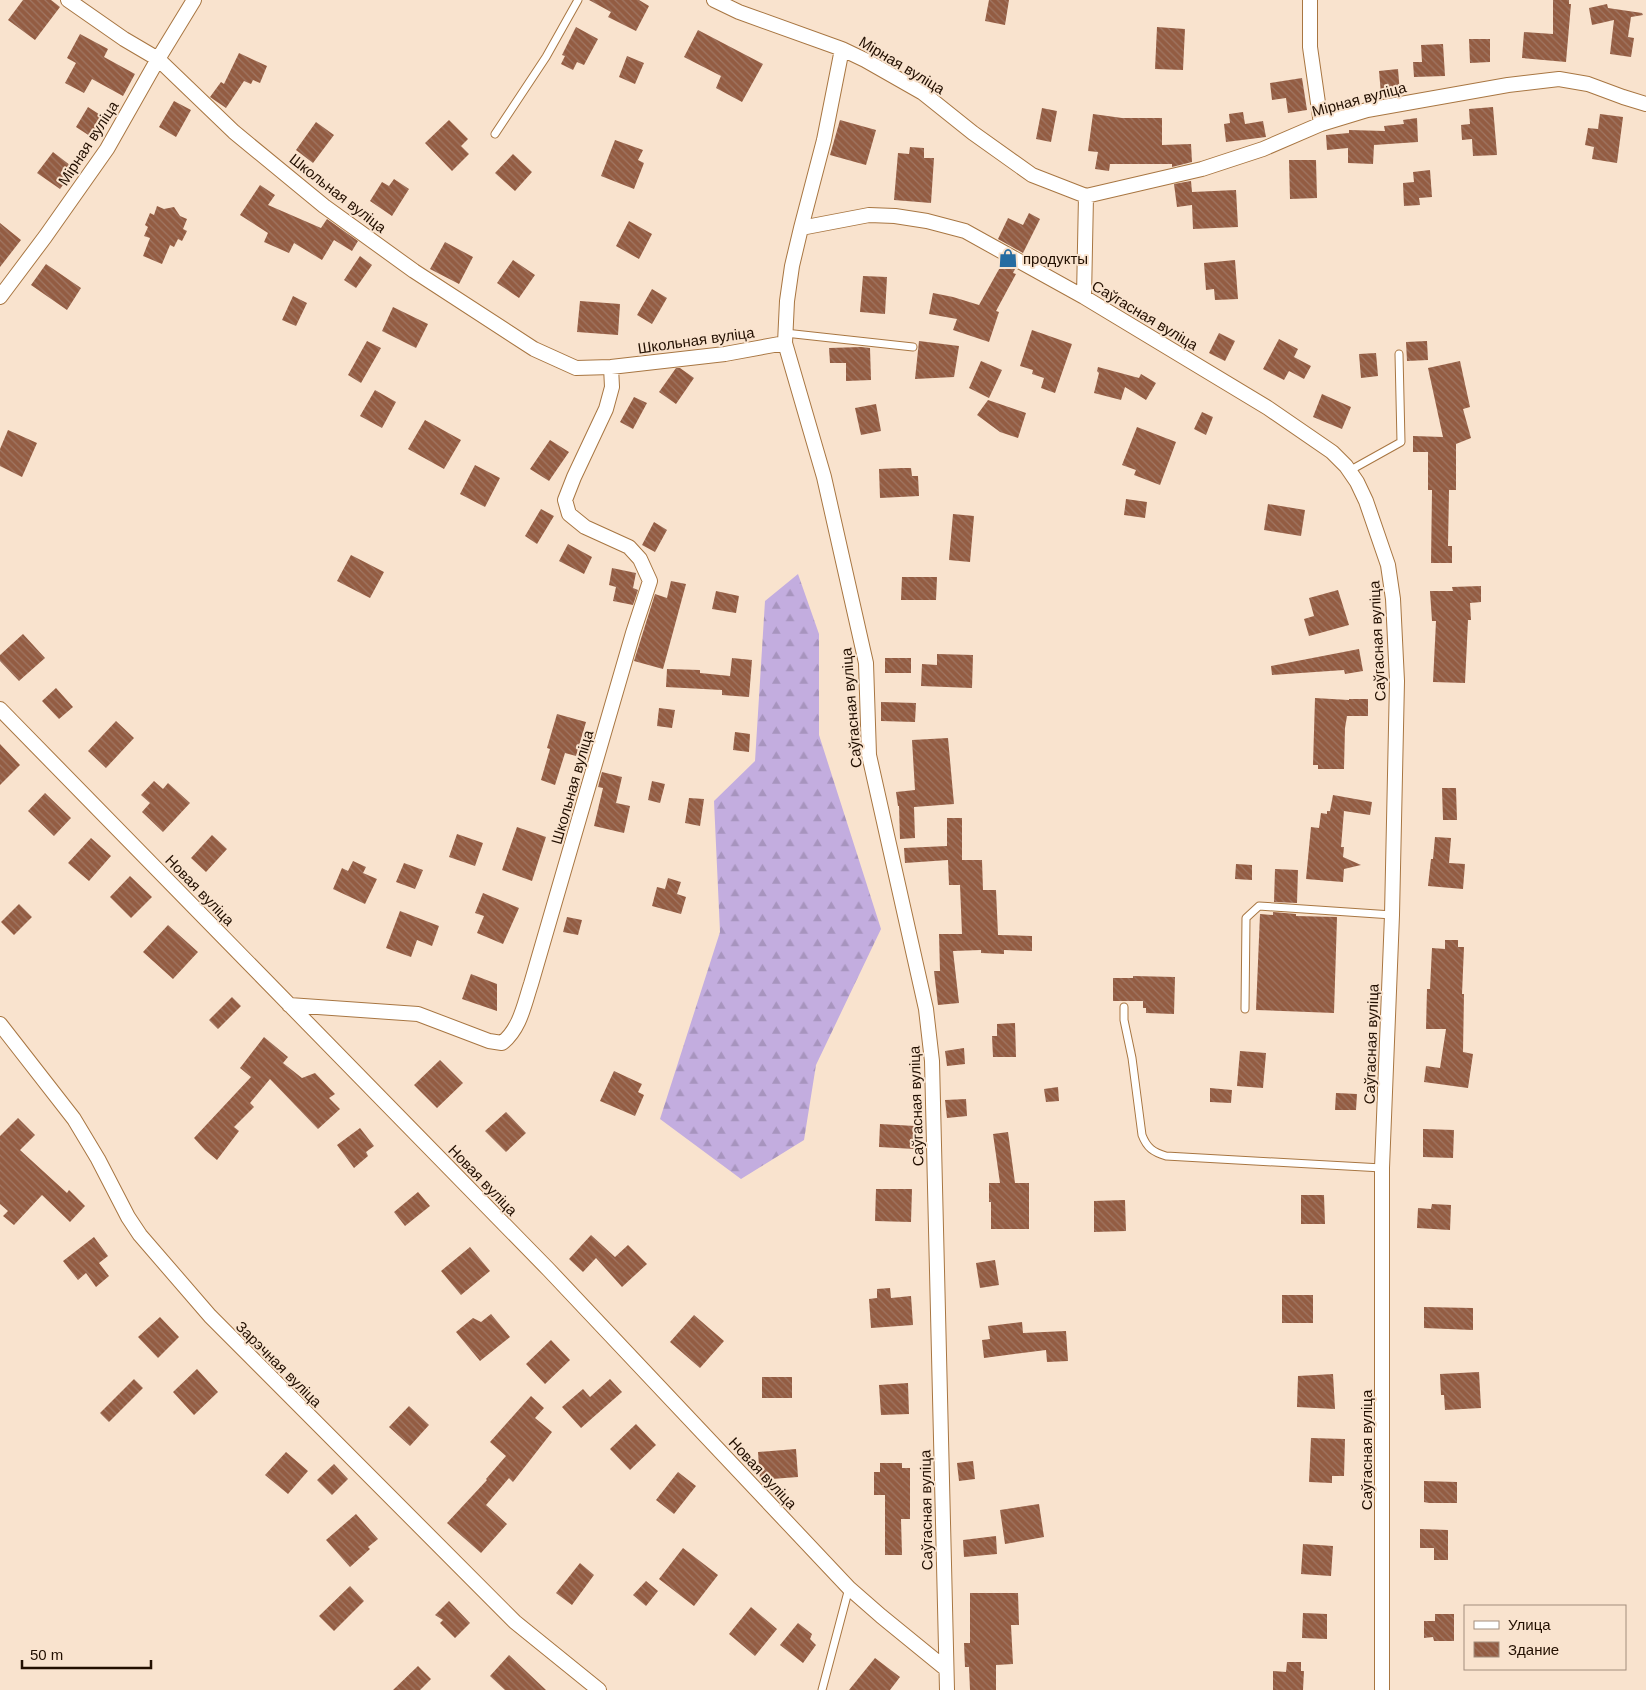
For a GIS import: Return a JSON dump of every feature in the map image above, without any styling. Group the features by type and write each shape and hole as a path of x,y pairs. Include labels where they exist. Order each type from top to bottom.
{"street":[{"name":"Школьная вуліца","path":"68,0 124,39 158,59 234,132 324,206 414,271 534,349 576,368 611,367 725,354 785,338"},
{"name":"Мірная вуліца","path":"0,297 107,149 194,0"},
{"name":"Мірная вуліца","path":"714,0 739,12 842,49 865,60 923,93 993,148 1032,175 1086,196 1202,169 1262,149 1321,124 1366,110 1508,85 1558,79 1588,84 1646,104"},
{"path":"1310,0 1310,47 1321,124"},
{"path":"801,228 824,140 842,49"},
{"path":"1084,297 1086,196"},
{"name":"Саўгасная вуліца","path":"947,1690 932,1061 926,1009 869,756 866,663 824,477 785,338 787,301 792,266 801,228 869,215 927,220 965,231 1084,297 1268,408 1332,452 1349,471 1366,501 1388,565 1394,599 1397,681 1392,915 1382,1168 1382,1690"},
{"name":"Школьная вуліца","path":"289,1005 418,1014 490,1041 502,1043 510,1037 516,1026 531,984 630,643 650,581 640,559 628,547 585,527 569,514 565,500 606,409 612,387 611,367"},
{"name":"Новая вуліца","path":"0,709 549,1270 849,1588 946,1669"},
{"name":"Зарэчная вуліца","path":"0,1024 74,1119 98,1159 128,1217 140,1235 210,1316 515,1622 589,1687"}],"lane":[{"path":"495,134 546,58 578,0"},
{"path":"785,338 913,348"},
{"path":"1349,471 1401,442 1399,354"},
{"path":"1245,1008 1246,918 1259,906 1392,915"},
{"path":"1124,1007 1124,1020 1132,1058 1142,1135 1145,1144 1153,1152 1166,1156 1382,1168"},
{"path":"822,1690 849,1588"}],"green space":[{"path":"798,574 819,634 819,735 881,929 816,1065 804,1140 741,1179 660,1119 720,932 714,801 755,761 765,601"}],"building":[{"path":"23,0 51,0 60,7 35,40 8,20"},
{"path":"589,0 639,0 649,6 636,31 608,17 611,12"},
{"path":"989,0 1009,0 1005,25 985,21"},
{"path":"1553,0 1569,0 1569,4 1571,4 1566,62 1522,58 1524,32 1553,34"},
{"path":"1607,4 1608,8 1642,13 1643,15 1631,17 1628,37 1634,38 1631,57 1610,54 1614,20 1592,25 1589,8"},
{"path":"576,27 598,39 584,65 577,62 573,70 561,64 565,56 562,55"},
{"path":"1157,27 1185,29 1183,70 1155,69"},
{"path":"698,30 763,64 742,102 716,88 721,76 684,57"},
{"path":"80,34 108,49 104,57 135,74 123,96 92,79 84,93 65,83 76,63 67,58"},
{"path":"1469,39 1490,39 1490,62 1470,63"},
{"path":"1443,44 1445,76 1414,77 1413,62 1422,62 1421,45"},
{"path":"239,53 267,66 260,83 253,80 251,84 244,81 226,108 210,97 221,82 224,84"},
{"path":"627,56 644,63 635,84 619,77"},
{"path":"1398,69 1400,93 1381,94 1379,71"},
{"path":"1302,78 1307,110 1288,113 1286,98 1272,100 1270,83"},
{"path":"174,101 191,110 176,137 159,127"},
{"path":"88,107 108,120 96,140 76,127"},
{"path":"1493,107 1497,155 1473,156 1472,139 1462,140 1461,125 1470,124 1469,109"},
{"path":"1042,108 1057,111 1051,142 1036,139"},
{"path":"1243,112 1245,124 1263,121 1266,137 1226,142 1224,124 1230,123 1229,114"},
{"path":"1093,114 1122,118 1162,118 1162,145 1191,144 1192,162 1172,167 1172,164 1110,164 1109,171 1095,169 1098,152 1088,151"},
{"path":"1600,114 1623,117 1617,163 1592,159 1594,147 1585,145 1588,128 1598,129"},
{"path":"1417,118 1418,142 1374,145 1373,164 1348,163 1348,148 1327,150 1326,135 1349,133 1349,130 1385,131 1384,126 1404,124 1403,120"},
{"path":"449,120 468,139 461,146 469,154 452,171 425,143"},
{"path":"840,120 876,130 866,165 830,155"},
{"path":"316,122 334,135 313,163 296,150"},
{"path":"615,140 643,150 638,160 644,163 634,189 601,176"},
{"path":"910,147 924,148 924,158 934,158 931,203 894,200 898,153 909,154"},
{"path":"53,152 75,169 60,189 37,173"},
{"path":"513,154 532,172 515,191 495,173"},
{"path":"1289,160 1316,160 1317,198 1290,199"},
{"path":"1430,170 1432,197 1419,198 1420,205 1404,206 1403,183 1414,182 1413,172"},
{"path":"394,179 409,189 392,216 370,201 382,182 389,186"},
{"path":"1191,181 1192,192 1236,190 1238,227 1193,229 1192,205 1177,207 1174,184"},
{"path":"260,185 275,195 268,205 321,228 327,219 358,241 352,251 334,240 322,260 294,243 289,253 264,242 268,233 240,215"},
{"path":"157,206 164,209 174,207 180,216 187,219 183,229 187,231 182,241 178,239 174,247 170,245 162,264 143,256 150,238 144,236 148,227 145,225 150,213 154,215"},
{"path":"1029,213 1040,219 1023,253 998,239 1008,218 1023,225"},
{"path":"629,221 652,234 639,259 616,246"},
{"path":"0,223 21,240 0,267"},
{"path":"445,242 473,257 459,284 430,269"},
{"path":"360,256 372,265 356,288 344,280"},
{"path":"513,260 535,275 519,298 497,283"},
{"path":"1235,260 1238,299 1215,300 1214,289 1206,290 1204,263"},
{"path":"1003,262 1015,269 1013,273 1016,274 996,311 999,312 989,342 953,330 957,319 929,314 933,293 979,305"},
{"path":"46,264 81,288 67,310 31,285"},
{"path":"863,276 887,277 885,314 860,312"},
{"path":"652,289 667,298 652,324 637,315"},
{"path":"293,296 307,303 296,326 282,320"},
{"path":"580,301 620,304 618,335 577,332"},
{"path":"393,307 428,324 416,348 382,331"},
{"path":"1032,330 1072,344 1055,393 1041,388 1044,378 1032,374 1033,370 1020,366"},
{"path":"1219,333 1235,341 1225,361 1209,353"},
{"path":"1279,339 1298,349 1294,357 1311,366 1304,379 1289,371 1284,380 1263,369"},
{"path":"367,341 381,348 361,383 348,375"},
{"path":"919,341 959,346 954,377 915,379"},
{"path":"1427,341 1428,360 1407,361 1406,342"},
{"path":"829,348 870,348 871,380 846,381 846,363 830,363"},
{"path":"1376,353 1378,376 1361,378 1359,354"},
{"path":"981,361 1002,370 989,398 969,388"},
{"path":"1460,361 1470,407 1463,409 1471,438 1456,444 1456,490 1449,490 1448,546 1452,546 1452,563 1431,563 1432,490 1428,490 1428,452 1413,452 1413,436 1443,437 1428,368"},
{"path":"1098,367 1139,378 1141,374 1156,383 1146,400 1125,387 1121,400 1094,393 1099,373 1097,371"},
{"path":"676,368 680,368 694,378 676,404 659,392"},
{"path":"375,390 396,402 382,428 360,416"},
{"path":"1322,394 1351,407 1342,429 1313,417"},
{"path":"634,397 647,403 633,429 620,422"},
{"path":"988,400 1026,413 1018,438 1000,432 977,415"},
{"path":"876,404 881,431 861,435 855,408"},
{"path":"1202,412 1213,417 1206,435 1194,429"},
{"path":"425,420 461,440 444,469 408,449"},
{"path":"1137,427 1176,442 1160,485 1134,475 1136,470 1122,465"},
{"path":"8,430 37,443 22,477 0,466 0,449"},
{"path":"550,440 569,452 549,481 530,469"},
{"path":"475,465 500,478 485,507 460,494"},
{"path":"911,468 912,476 918,476 919,496 880,498 879,469"},
{"path":"1126,499 1147,502 1145,518 1124,515"},
{"path":"1268,504 1305,510 1301,536 1264,530"},
{"path":"541,509 554,516 537,544 525,536"},
{"path":"953,514 974,516 970,562 949,560"},
{"path":"654,522 667,530 655,552 642,545"},
{"path":"568,544 592,557 584,574 559,561"},
{"path":"351,555 384,572 370,598 337,581"},
{"path":"612,568 636,573 633,588 638,590 633,605 613,601 616,587 609,585"},
{"path":"902,577 937,577 936,600 901,600"},
{"path":"671,581 686,584 663,669 634,661 655,594 667,598"},
{"path":"1481,586 1481,602 1470,603 1471,620 1468,620 1465,683 1433,682 1436,621 1432,621 1430,591 1453,591 1452,587"},
{"path":"1338,590 1349,625 1309,636 1304,619 1314,616 1309,598"},
{"path":"716,591 739,596 736,613 712,609"},
{"path":"23,634 45,658 19,681 0,661 0,655"},
{"path":"1359,649 1363,671 1345,674 1344,670 1272,675 1271,666"},
{"path":"937,654 973,655 972,688 921,686 922,664 937,665"},
{"path":"732,658 752,660 749,697 722,695 722,690 666,687 667,669 700,670 700,673 730,676"},
{"path":"885,658 911,658 911,673 885,673"},
{"path":"56,688 73,707 59,719 42,701"},
{"path":"1315,698 1368,699 1368,716 1347,716 1344,769 1318,769 1318,765 1313,765"},
{"path":"881,702 916,703 915,722 881,721"},
{"path":"659,708 675,710 672,728 657,726"},
{"path":"557,714 586,722 576,756 565,753 555,785 541,780 550,749 547,748"},
{"path":"116,721 134,738 106,768 88,751"},
{"path":"735,732 750,734 749,752 733,750"},
{"path":"948,738 954,804 914,807 915,838 900,839 899,806 896,792 915,790 912,740"},
{"path":"0,744 20,765 0,785"},
{"path":"602,772 622,777 616,803 630,806 624,833 594,826 603,788 598,787"},
{"path":"154,781 163,789 168,783 190,803 163,832 142,812 150,803 141,795"},
{"path":"652,781 665,784 660,803 648,800"},
{"path":"1442,788 1456,788 1457,820 1443,820"},
{"path":"45,793 71,818 54,836 28,811"},
{"path":"1333,795 1372,802 1370,815 1344,811 1341,847 1344,847 1343,857 1361,865 1344,869 1343,882 1306,879 1311,827 1319,828 1321,813 1327,814 1327,811 1330,811"},
{"path":"689,798 704,799 700,826 685,823"},
{"path":"947,818 962,818 962,860 982,860 983,890 996,890 998,935 1032,936 1032,951 1004,950 1004,954 981,953 981,950 953,951 959,1003 938,1005 934,971 940,971 939,934 962,934 960,885 949,885 948,860 905,863 904,848 947,846"},
{"path":"517,827 546,837 532,881 502,870"},
{"path":"457,834 483,843 475,866 449,857"},
{"path":"212,835 227,849 206,872 191,858"},
{"path":"1435,837 1451,838 1449,863 1465,864 1463,889 1428,886"},
{"path":"91,838 111,856 89,881 68,863"},
{"path":"353,861 366,867 363,873 377,879 365,904 333,889 342,868 348,871"},
{"path":"404,863 423,870 415,889 396,882"},
{"path":"1236,864 1252,865 1252,880 1235,879"},
{"path":"1275,869 1298,870 1297,903 1274,902"},
{"path":"130,876 152,897 131,918 110,897"},
{"path":"668,878 681,882 677,894 686,897 681,914 652,906 657,887 665,889"},
{"path":"483,893 519,908 503,944 477,933 484,916 475,913"},
{"path":"19,904 32,917 14,935 1,922"},
{"path":"400,911 439,926 432,946 417,940 411,957 386,948"},
{"path":"1273,912 1296,914 1296,916 1337,917 1334,1013 1256,1010 1260,914 1273,915"},
{"path":"567,917 582,920 578,935 563,932"},
{"path":"168,925 198,952 173,979 143,952"},
{"path":"1445,940 1458,940 1458,947 1464,947 1462,994 1464,994 1463,1052 1473,1054 1468,1088 1424,1082 1426,1066 1440,1068 1446,1029 1426,1029 1427,989 1430,989 1432,948 1445,949"},
{"path":"471,974 497,984 497,1011 462,999"},
{"path":"1133,976 1175,977 1174,1014 1146,1013 1146,1008 1143,1008 1143,1001 1113,1001 1113,978 1133,978"},
{"path":"232,997 241,1006 218,1029 209,1020"},
{"path":"1015,1023 1016,1057 993,1057 992,1036 997,1036 997,1024"},
{"path":"264,1037 288,1057 283,1063 302,1078 315,1073 335,1094 329,1098 340,1109 318,1129 270,1079 250,1103 254,1107 234,1127 239,1131 217,1160 194,1138 251,1077 240,1068"},
{"path":"964,1048 965,1064 947,1066 945,1051"},
{"path":"1240,1051 1266,1053 1263,1088 1237,1086"},
{"path":"440,1060 463,1083 437,1108 414,1085"},
{"path":"614,1071 642,1084 638,1092 644,1095 635,1116 600,1101"},
{"path":"1058,1087 1059,1101 1046,1102 1044,1089"},
{"path":"1210,1088 1232,1090 1231,1103 1210,1102"},
{"path":"1336,1093 1357,1094 1356,1110 1335,1110"},
{"path":"966,1099 967,1116 947,1118 945,1100"},
{"path":"506,1112 526,1133 506,1152 485,1131"},
{"path":"18,1118 35,1135 20,1150 67,1193 69,1190 85,1206 70,1222 42,1195 14,1225 3,1216 8,1211 0,1204 0,1136"},
{"path":"880,1124 915,1126 914,1149 879,1147"},
{"path":"360,1128 374,1146 366,1152 368,1156 354,1168 337,1145"},
{"path":"1423,1129 1454,1130 1453,1158 1423,1157"},
{"path":"1008,1132 1015,1183 1029,1183 1029,1229 991,1229 989,1183 1000,1183 993,1134"},
{"path":"876,1189 912,1189 911,1222 875,1221"},
{"path":"418,1192 430,1206 405,1226 394,1212"},
{"path":"1301,1195 1324,1195 1325,1224 1301,1224"},
{"path":"1125,1200 1126,1231 1094,1232 1094,1201"},
{"path":"1432,1204 1451,1205 1450,1230 1417,1228 1418,1208 1431,1209"},
{"path":"591,1235 615,1257 628,1245 647,1264 622,1287 596,1258 583,1272 569,1259"},
{"path":"94,1237 108,1256 99,1263 109,1276 96,1287 86,1273 78,1280 63,1261"},
{"path":"470,1247 490,1271 461,1295 441,1271"},
{"path":"995,1260 999,1285 980,1288 976,1263"},
{"path":"890,1288 891,1298 911,1296 913,1325 871,1328 869,1299 877,1298 877,1289"},
{"path":"1282,1295 1313,1295 1313,1323 1282,1323"},
{"path":"1424,1307 1473,1308 1473,1330 1424,1328"},
{"path":"491,1314 510,1337 480,1361 456,1332 473,1318 481,1322"},
{"path":"694,1315 724,1341 700,1368 670,1342"},
{"path":"160,1317 179,1337 158,1358 138,1337"},
{"path":"1022,1322 1023,1333 1066,1331 1068,1361 1047,1362 1046,1350 984,1358 982,1340 990,1339 988,1326"},
{"path":"551,1340 570,1360 545,1384 526,1364"},
{"path":"197,1369 218,1392 194,1415 173,1392"},
{"path":"1479,1372 1481,1408 1445,1410 1444,1395 1441,1395 1440,1374"},
{"path":"1333,1374 1335,1409 1297,1407 1298,1376"},
{"path":"762,1377 792,1377 792,1398 762,1398"},
{"path":"134,1379 143,1388 109,1422 100,1413"},
{"path":"610,1379 622,1392 581,1428 562,1407 583,1389 590,1397"},
{"path":"908,1383 909,1414 881,1415 879,1385"},
{"path":"531,1396 544,1408 535,1418 552,1432 513,1482 509,1478 486,1505 507,1524 481,1553 447,1523 487,1480 506,1456 490,1442"},
{"path":"409,1406 429,1425 410,1446 389,1427"},
{"path":"636,1424 656,1445 630,1470 610,1449"},
{"path":"1311,1438 1345,1439 1344,1476 1332,1476 1332,1483 1309,1482"},
{"path":"796,1449 798,1477 760,1480 758,1452"},
{"path":"286,1452 308,1471 288,1494 265,1475"},
{"path":"973,1461 975,1479 959,1481 957,1463"},
{"path":"880,1463 902,1463 902,1468 910,1468 910,1519 901,1519 902,1555 885,1555 885,1495 874,1495 874,1472 880,1472"},
{"path":"334,1464 348,1479 332,1495 317,1480"},
{"path":"678,1472 696,1486 674,1514 656,1500"},
{"path":"1424,1481 1457,1482 1457,1503 1424,1502"},
{"path":"1039,1504 1044,1537 1005,1544 1000,1510"},
{"path":"356,1514 378,1539 350,1567 326,1540"},
{"path":"1420,1529 1448,1530 1448,1560 1434,1560 1434,1548 1420,1548"},
{"path":"996,1536 997,1554 964,1557 963,1540"},
{"path":"1303,1544 1333,1546 1331,1576 1301,1574"},
{"path":"683,1548 718,1575 694,1606 659,1579"},
{"path":"580,1563 594,1575 572,1605 556,1593"},
{"path":"646,1581 658,1591 646,1606 633,1595"},
{"path":"350,1586 364,1601 334,1631 319,1616"},
{"path":"970,1593 1018,1593 1019,1625 1011,1625 1013,1664 996,1665 996,1690 970,1690 969,1667 965,1667 964,1643 970,1643"},
{"path":"449,1601 470,1623 455,1638 440,1623 443,1620 435,1615"},
{"path":"751,1607 777,1629 755,1656 729,1634"},
{"path":"1303,1613 1327,1614 1327,1639 1302,1638"},
{"path":"1435,1614 1454,1614 1454,1641 1434,1641 1433,1637 1424,1638 1424,1621 1435,1621"},
{"path":"798,1623 812,1634 810,1639 816,1645 803,1663 780,1645"},
{"path":"509,1655 546,1690 505,1690 490,1676"},
{"path":"875,1658 900,1677 890,1690 849,1690"},
{"path":"1287,1662 1301,1662 1301,1671 1304,1671 1303,1690 1273,1690 1273,1671 1286,1672"},
{"path":"418,1666 431,1679 420,1690 393,1690"}],"place":[{"name":"продукты","path":"1008,258"}]}
